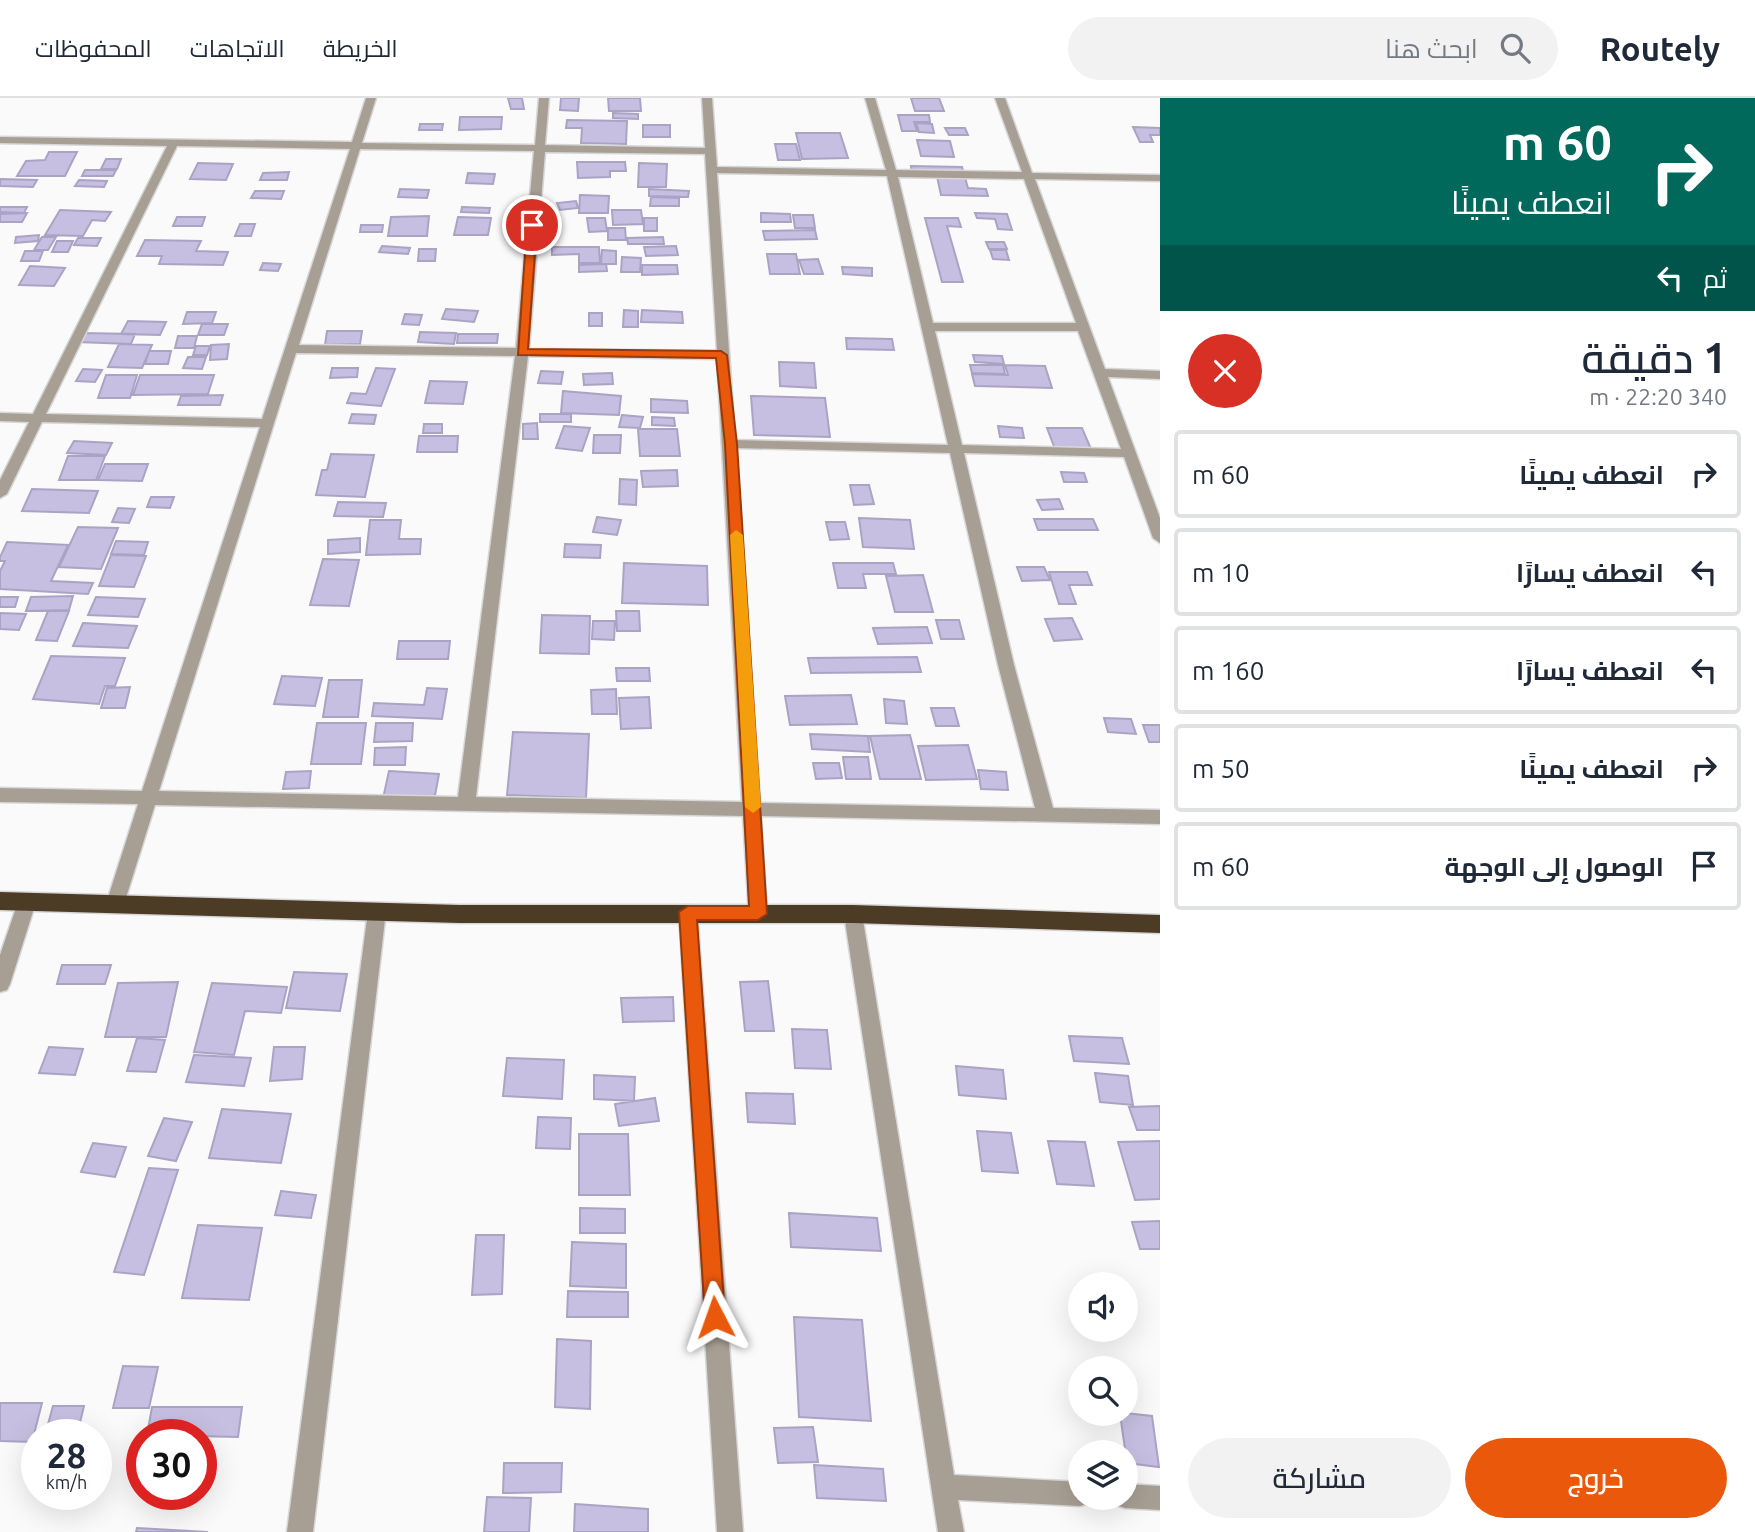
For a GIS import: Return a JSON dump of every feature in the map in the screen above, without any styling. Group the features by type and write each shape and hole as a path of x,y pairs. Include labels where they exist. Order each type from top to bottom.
{"highway":[{"path":"0,901 376,911 853,914 1160,924"}],"street":[{"path":"115,904 289,349 371,98"},
{"path":"466,805 522,353 544,98"},
{"path":"707,98 721,355 731,444 758,914"},
{"path":"870,98 892,173 1006,665 1046,815"},
{"path":"1000,98 1160,538"},
{"path":"0,140 709,151"},
{"path":"0,494 174,141"},
{"path":"710,170 1160,178"},
{"path":"929,327 1083,327"},
{"path":"289,349 721,355"},
{"path":"1100,373 1160,375"},
{"path":"0,417 268,423"},
{"path":"731,444 1129,453"},
{"path":"0,795 1160,817"},
{"path":"0,984 27,902"},
{"path":"300,1532 376,911"},
{"path":"688,912 730,1532"},
{"path":"853,914 951,1532"},
{"path":"944,1487 1068,1493"},
{"path":"1138,1497 1160,1498"}],"building":[{"path":"508,98 522,98 524,109 511,109"},
{"path":"561,98 579,98 578,111 560,110"},
{"path":"608,98 640,98 641,111 609,111"},
{"path":"911,98 939,98 944,111 915,111"},
{"path":"613,113 638,114 638,119 613,118"},
{"path":"898,115 929,115 930,122 914,122 917,131 902,131"},
{"path":"460,117 502,117 501,129 459,130"},
{"path":"567,120 627,121 626,144 581,143 582,128 566,128"},
{"path":"916,123 932,124 934,133 919,132"},
{"path":"420,124 443,124 442,130 419,130"},
{"path":"643,125 670,125 670,137 643,137"},
{"path":"1133,127 1160,128 1160,135 1150,135 1153,142 1140,142"},
{"path":"945,128 965,128 968,135 949,135"},
{"path":"796,133 840,133 848,158 802,159"},
{"path":"917,140 950,141 954,157 921,156"},
{"path":"775,144 796,144 800,160 778,160"},
{"path":"49,152 77,152 65,176 17,176 26,161 45,160"},
{"path":"106,159 121,159 117,169 101,169"},
{"path":"577,162 625,162 626,171 610,171 610,177 578,178"},
{"path":"198,163 233,164 226,180 190,179"},
{"path":"639,163 667,164 666,187 638,187"},
{"path":"911,166 962,167 968,188 986,189 988,196 941,195 936,172 912,172"},
{"path":"85,170 116,170 113,176 82,176"},
{"path":"289,172 287,180 260,180 263,173"},
{"path":"468,173 495,174 493,184 466,183"},
{"path":"0,179 37,180 33,187 0,186"},
{"path":"79,180 107,181 104,187 75,186"},
{"path":"400,189 429,190 427,198 398,197"},
{"path":"649,189 689,191 688,197 649,196"},
{"path":"255,191 284,191 281,199 251,198"},
{"path":"580,195 609,196 608,213 579,213"},
{"path":"651,197 679,198 679,206 650,206"},
{"path":"576,201 578,208 560,210 557,203"},
{"path":"0,207 27,207 24,213 0,212"},
{"path":"462,207 490,208 489,213 461,212"},
{"path":"60,210 111,212 105,221 92,220 83,236 45,235"},
{"path":"612,210 641,210 643,224 613,225"},
{"path":"27,213 22,222 0,222 0,214"},
{"path":"761,213 790,214 791,222 761,222"},
{"path":"975,213 1007,214 1012,230 998,229 995,219 977,218"},
{"path":"793,215 813,215 815,228 795,228"},
{"path":"429,216 427,236 388,236 391,217"},
{"path":"177,217 205,217 202,226 173,226"},
{"path":"458,217 491,218 488,235 454,235"},
{"path":"587,218 605,218 607,231 589,232"},
{"path":"644,218 657,218 657,231 644,231"},
{"path":"925,218 958,218 961,227 947,226 963,282 942,282"},
{"path":"240,224 255,224 251,236 235,236"},
{"path":"361,225 383,225 382,232 360,232"},
{"path":"608,228 625,228 626,240 608,240"},
{"path":"815,230 817,239 765,240 763,231"},
{"path":"39,235 38,241 15,243 16,237"},
{"path":"42,237 56,237 48,250 34,250"},
{"path":"663,237 664,244 628,244 627,238"},
{"path":"78,238 101,238 97,246 74,245"},
{"path":"145,240 201,241 196,251 228,252 223,265 159,264 162,256 137,256"},
{"path":"57,241 73,241 68,252 52,252"},
{"path":"986,242 1004,242 1007,249 989,249"},
{"path":"382,246 410,248 408,254 379,252"},
{"path":"676,246 678,255 646,256 644,247"},
{"path":"552,247 599,247 600,263 579,263 579,254 552,255"},
{"path":"419,249 436,249 435,261 418,261"},
{"path":"602,250 616,251 616,264 601,264"},
{"path":"990,250 1006,250 1009,260 993,259"},
{"path":"25,251 43,251 39,261 21,261"},
{"path":"767,254 796,254 800,274 770,274"},
{"path":"622,257 641,258 640,272 621,272"},
{"path":"818,259 823,274 804,274 799,260"},
{"path":"263,263 281,264 278,271 260,270"},
{"path":"606,264 607,271 579,272 579,265"},
{"path":"642,265 677,265 678,274 642,275"},
{"path":"30,266 65,268 54,286 19,285"},
{"path":"842,267 872,268 872,276 843,274"},
{"path":"446,309 478,311 474,322 442,319"},
{"path":"624,310 638,311 638,327 623,327"},
{"path":"642,310 682,312 683,323 641,322"},
{"path":"187,312 216,312 212,323 183,324"},
{"path":"589,313 602,313 602,326 589,326"},
{"path":"405,314 422,315 419,325 402,324"},
{"path":"128,321 166,322 160,335 121,334"},
{"path":"202,324 228,324 224,335 198,335"},
{"path":"327,331 362,331 360,344 325,345"},
{"path":"420,332 456,333 454,344 418,342"},
{"path":"81,333 135,334 131,344 77,342"},
{"path":"458,334 498,334 497,343 457,343"},
{"path":"178,336 197,336 194,348 175,348"},
{"path":"846,338 892,339 894,350 847,349"},
{"path":"119,344 152,345 142,368 108,367"},
{"path":"229,344 227,359 210,360 211,345"},
{"path":"196,346 210,346 207,355 193,355"},
{"path":"149,351 171,351 168,364 145,364"},
{"path":"973,355 1002,356 1004,364 975,362"},
{"path":"188,357 206,357 202,369 183,368"},
{"path":"779,362 814,363 816,388 780,386"},
{"path":"970,365 1003,365 1005,374 972,373"},
{"path":"1005,365 1045,366 1052,388 975,386 972,374 1008,375"},
{"path":"332,368 358,368 357,377 330,378"},
{"path":"376,368 395,369 381,406 347,403 351,393 366,394"},
{"path":"83,369 102,370 95,382 76,381"},
{"path":"541,371 563,372 561,384 538,383"},
{"path":"612,373 613,384 584,385 583,374"},
{"path":"106,375 137,375 130,398 98,398"},
{"path":"140,375 214,375 208,394 133,395"},
{"path":"430,381 467,382 463,404 425,403"},
{"path":"563,391 621,396 619,415 561,413"},
{"path":"223,395 220,405 178,405 181,396"},
{"path":"751,396 825,398 830,437 754,435"},
{"path":"651,399 687,401 688,413 651,412"},
{"path":"352,414 376,415 374,424 349,423"},
{"path":"540,414 571,414 571,422 540,422"},
{"path":"622,415 643,417 640,428 619,427"},
{"path":"652,417 674,418 675,426 652,425"},
{"path":"537,423 538,439 523,439 523,424"},
{"path":"424,424 442,424 442,433 423,433"},
{"path":"564,426 590,428 582,451 556,448"},
{"path":"998,426 1022,428 1024,438 1000,437"},
{"path":"1047,428 1082,428 1091,449 1055,449"},
{"path":"638,429 677,429 680,456 640,456"},
{"path":"594,435 621,435 620,453 593,453"},
{"path":"419,436 458,436 457,452 417,452"},
{"path":"74,441 112,443 106,455 67,453"},
{"path":"331,454 374,455 365,497 316,495 322,470 327,470"},
{"path":"68,456 105,456 96,480 59,480"},
{"path":"105,464 148,464 142,481 98,480"},
{"path":"677,470 678,486 643,487 641,471"},
{"path":"1061,472 1084,473 1087,482 1064,482"},
{"path":"620,479 637,480 636,505 619,504"},
{"path":"850,485 869,485 874,504 854,505"},
{"path":"32,489 98,491 89,513 22,511"},
{"path":"151,497 174,497 170,508 147,507"},
{"path":"1059,499 1063,509 1042,510 1037,500"},
{"path":"338,502 386,503 383,517 334,516"},
{"path":"118,508 135,509 129,523 112,522"},
{"path":"597,517 621,520 617,535 593,532"},
{"path":"859,518 910,520 914,549 863,547"},
{"path":"1034,519 1093,519 1098,530 1038,530"},
{"path":"370,520 401,520 399,539 421,539 420,554 366,555"},
{"path":"826,522 845,522 849,539 830,540"},
{"path":"78,527 118,528 101,569 59,567"},
{"path":"360,538 360,552 328,554 328,540"},
{"path":"116,541 148,542 144,555 111,554"},
{"path":"7,542 68,545 51,581 93,583 88,594 0,589 0,571 5,561 0,561 0,557"},
{"path":"565,544 601,545 600,558 564,557"},
{"path":"111,555 146,556 134,587 99,586"},
{"path":"323,559 359,560 349,606 310,605"},
{"path":"624,563 707,566 708,605 622,603"},
{"path":"833,563 893,563 896,574 863,574 866,588 838,588"},
{"path":"1017,567 1044,567 1050,580 1022,581"},
{"path":"1049,572 1087,572 1092,585 1069,585 1076,604 1059,604"},
{"path":"923,575 933,612 895,612 886,576"},
{"path":"73,596 69,610 26,611 31,597"},
{"path":"0,597 18,597 15,607 0,607"},
{"path":"96,597 145,599 138,617 88,615"},
{"path":"48,611 69,611 57,641 36,640"},
{"path":"616,611 639,611 640,631 617,631"},
{"path":"0,613 26,614 19,630 0,629"},
{"path":"542,615 590,616 589,654 540,653"},
{"path":"1072,618 1082,639 1054,641 1045,619"},
{"path":"936,620 959,620 964,639 941,639"},
{"path":"593,621 615,621 614,640 592,639"},
{"path":"83,623 137,626 128,648 73,646"},
{"path":"927,627 932,643 878,644 873,628"},
{"path":"399,641 450,641 448,659 397,659"},
{"path":"51,656 125,658 115,686 105,686 99,704 33,699"},
{"path":"917,657 921,672 811,673 808,658"},
{"path":"616,668 649,668 650,681 617,681"},
{"path":"282,676 322,678 315,706 274,704"},
{"path":"329,680 362,680 358,717 323,717"},
{"path":"130,687 125,708 101,708 107,688"},
{"path":"427,688 447,689 442,719 372,716 374,703 424,705"},
{"path":"616,689 617,714 592,714 591,690"},
{"path":"851,695 857,724 790,725 785,696"},
{"path":"649,697 651,728 621,729 619,698"},
{"path":"884,699 904,701 907,724 886,723"},
{"path":"931,708 954,708 959,726 936,726"},
{"path":"1104,718 1131,719 1136,734 1108,732"},
{"path":"317,723 366,723 361,764 311,764"},
{"path":"376,723 413,723 412,741 374,742"},
{"path":"1143,725 1160,725 1160,742 1149,742"},
{"path":"513,732 589,734 586,798 507,795"},
{"path":"810,734 868,736 870,752 812,749"},
{"path":"910,735 921,779 880,779 870,736"},
{"path":"968,745 977,779 926,780 918,746"},
{"path":"406,747 405,765 374,765 375,748"},
{"path":"843,757 868,757 871,779 846,779"},
{"path":"813,763 839,763 842,778 816,779"},
{"path":"978,770 1006,772 1008,790 981,789"},
{"path":"311,771 309,788 283,789 286,772"},
{"path":"389,771 439,774 433,806 382,803"},
{"path":"62,965 111,965 105,984 57,984"},
{"path":"294,972 347,974 340,1011 286,1008"},
{"path":"768,981 774,1031 745,1031 740,982"},
{"path":"178,982 166,1037 105,1037 118,983"},
{"path":"212,983 287,987 281,1013 245,1011 234,1055 194,1052"},
{"path":"673,997 674,1021 623,1022 621,998"},
{"path":"792,1029 827,1030 831,1069 795,1068"},
{"path":"1069,1036 1122,1038 1129,1064 1074,1061"},
{"path":"137,1038 165,1040 156,1072 127,1071"},
{"path":"49,1047 83,1049 75,1075 39,1073"},
{"path":"274,1047 305,1047 302,1079 270,1081"},
{"path":"194,1055 251,1058 244,1086 186,1082"},
{"path":"507,1058 564,1060 562,1099 503,1096"},
{"path":"956,1066 1003,1070 1006,1099 959,1095"},
{"path":"1095,1073 1128,1076 1133,1105 1100,1102"},
{"path":"594,1075 635,1077 634,1101 594,1099"},
{"path":"746,1093 793,1094 795,1124 748,1122"},
{"path":"655,1098 659,1121 619,1126 615,1104"},
{"path":"1160,1106 1160,1130 1137,1130 1129,1107"},
{"path":"222,1109 291,1114 281,1163 209,1158"},
{"path":"538,1117 571,1118 570,1149 536,1148"},
{"path":"164,1118 192,1122 176,1161 148,1156"},
{"path":"977,1131 1011,1133 1018,1173 982,1171"},
{"path":"579,1134 628,1134 630,1195 579,1195"},
{"path":"1048,1141 1085,1142 1094,1186 1057,1184"},
{"path":"1160,1141 1160,1199 1135,1200 1118,1142"},
{"path":"93,1143 126,1147 115,1177 81,1172"},
{"path":"149,1168 178,1170 144,1275 114,1272"},
{"path":"281,1191 316,1195 311,1218 275,1215"},
{"path":"580,1208 625,1209 625,1233 580,1233"},
{"path":"789,1213 877,1218 881,1251 791,1247"},
{"path":"1160,1221 1160,1249 1140,1249 1132,1222"},
{"path":"198,1225 262,1228 249,1300 182,1298"},
{"path":"476,1235 504,1235 502,1294 472,1295"},
{"path":"572,1242 626,1244 626,1288 570,1286"},
{"path":"568,1291 628,1292 628,1317 567,1317"},
{"path":"794,1317 862,1320 871,1421 799,1417"},
{"path":"557,1339 591,1341 590,1409 555,1407"},
{"path":"123,1366 158,1367 149,1408 113,1408"},
{"path":"0,1403 42,1403 38,1419 21,1419 21,1442 0,1441"},
{"path":"53,1406 84,1406 81,1419 49,1419"},
{"path":"152,1407 242,1407 238,1437 217,1437 217,1419 150,1419"},
{"path":"1138,1414 1152,1416 1159,1467 1138,1464 1138,1440 1124,1440 1122,1426 1138,1426"},
{"path":"813,1427 818,1462 778,1463 774,1428"},
{"path":"504,1463 562,1463 561,1492 503,1493"},
{"path":"814,1465 883,1469 886,1501 817,1498"},
{"path":"487,1497 531,1498 529,1532 484,1532"},
{"path":"575,1504 648,1509 648,1532 574,1532"},
{"path":"137,1528 208,1532 136,1532"}],"slow traffic":[{"path":"736,535 753,807"}],"route":[{"path":"532,225 522,353 721,355 731,444 758,914 688,912 715,1317"}]}
